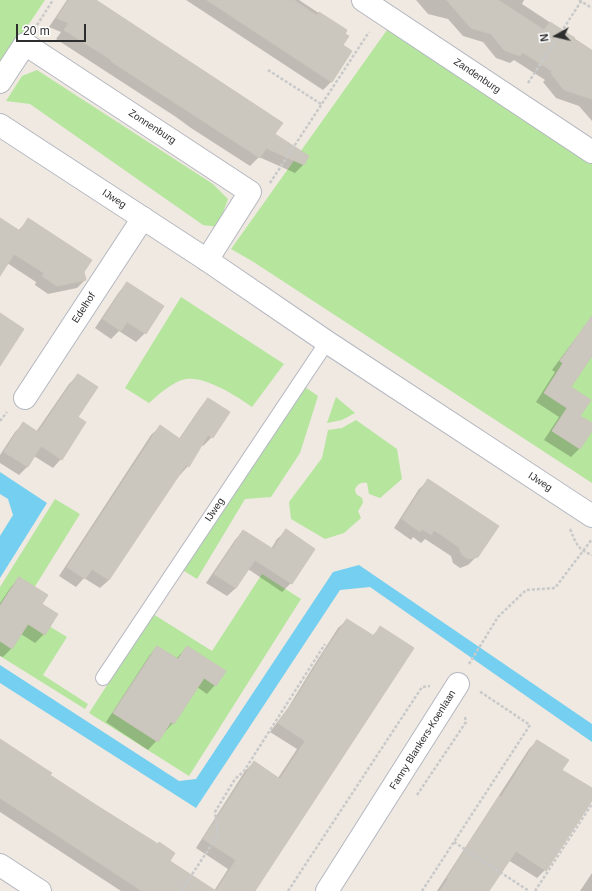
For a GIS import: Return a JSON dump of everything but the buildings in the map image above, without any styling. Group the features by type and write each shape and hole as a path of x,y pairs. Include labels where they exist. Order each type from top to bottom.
{"street":[{"name":"Zandenburg","path":"363,0 592,152"},
{"path":"0,82 25,44"},
{"name":"Zonnenburg","path":"25,44 250,192"},
{"name":"IJweg","path":"0,125 207,260 327,342 592,516"},
{"path":"207,260 250,192"},
{"name":"Edelhof","path":"26,398 143,218"},
{"name":"Fanny Blankers-Koenlaan","path":"327,891 466,680"},
{"path":"0,865 40,891"}],"lane":[{"name":"IJweg","path":"103,678 327,342"}],"path":[{"path":"25,44 53,0"},
{"path":"516,102 581,0 592,8"},
{"path":"250,192 266,188 381,12"},
{"path":"268,70 321,104"},
{"path":"422,891 530,725 466,680 498,617 526,590 554,588 592,538"},
{"path":"181,891 218,835 215,812 235,779 244,771 325,644"},
{"name":"Fanny Blankers-Koenlaan","path":"288,891 422,687 466,680"},
{"path":"535,891 592,804"},
{"path":"454,842 529,891"}],"green space":[{"path":"0,0 45,0 0,67"},
{"path":"387,30 592,162 592,483 252,261 231,249"},
{"path":"37,70 213,184 228,199 218,227 203,225 30,104 6,101 22,76"},
{"path":"181,297 284,364 252,407 228,392 199,380 182,380 173,384 149,403 125,388"},
{"path":"302,385 318,396 300,453 271,497 245,499 197,579 181,569"},
{"path":"336,397 355,413 342,420 327,423"},
{"path":"356,420 397,449 402,479 380,498 369,494 367,483 361,483 358,485 355,489 356,494 362,498 363,503 358,511 361,518 344,533 325,539 291,519 289,502 322,458 328,430 342,428"},
{"path":"55,499 80,514 21,609 67,637 43,675 88,704 85,709 0,656 0,587"},
{"path":"262,574 301,599 189,776 89,713 153,614 212,651"}],"water":[{"path":"0,472 47,503 0,578 0,536 13,515 8,499 0,494"},
{"path":"359,565 592,724 592,742 370,587 340,590 196,808 0,683 0,665 179,781 196,779 333,572"}]}
